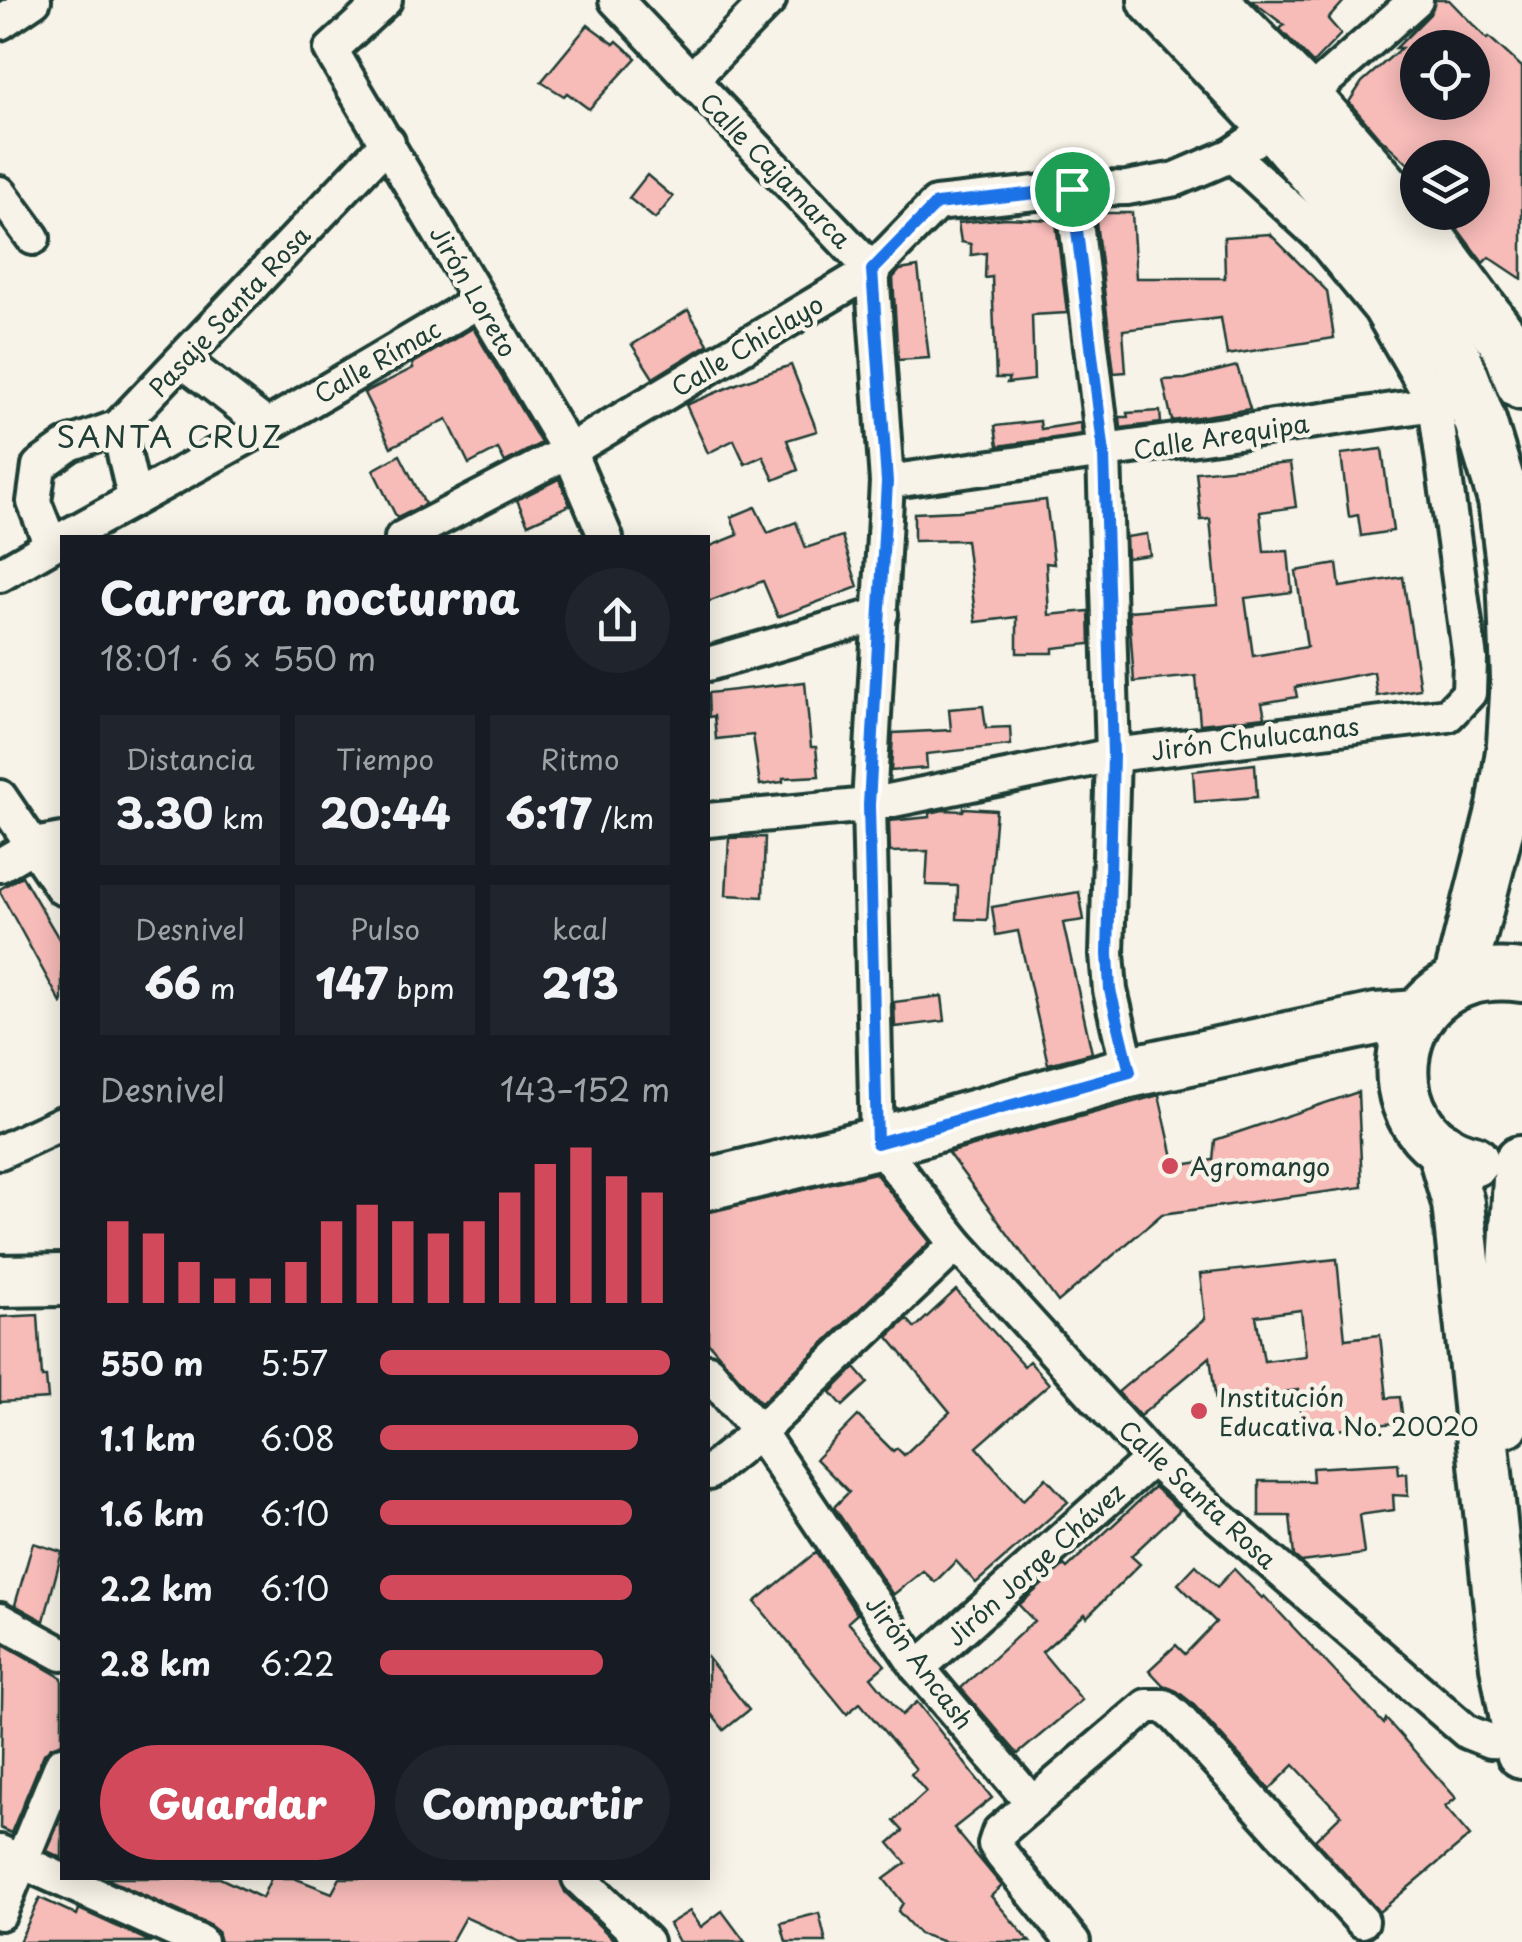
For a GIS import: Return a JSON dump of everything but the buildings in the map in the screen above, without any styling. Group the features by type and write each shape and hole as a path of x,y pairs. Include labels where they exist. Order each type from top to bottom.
{"main road":[{"path":"1154,0 1290,111 1428,236 1517,353"},
{"path":"1211,0 1400,272 1444,378 1504,500 1513,572 1517,678 1513,744 1504,807 1459,981"},
{"path":"1495,1541 1521,1161 1493,1164 1466,1160 1442,1147 1421,1127 1407,1101 1402,1072 1405,1042 1432,999 1459,981 1489,973 1522,976"},
{"path":"710,1184 877,1143 1130,1072 1376,1018 1418,1016"},
{"path":"1442,1147 1458,1203 1506,1666 1521,1746"},
{"path":"0,1281 60,1280"}],"street":[{"path":"0,22 34,0"},
{"name":"Jirón Loreto","path":"385,0 331,50 569,452 605,535"},
{"name":"Calle Cajamarca","path":"616,0 872,270 887,482 869,805 877,1143"},
{"path":"691,80 768,0"},
{"name":"Calle Chiclayo","path":"408,535 569,452 872,270 936,204 1072,189 1127,188 1176,179 1232,155 1290,111 1416,0"},
{"name":"Pasaje Santa Rosa","path":"118,427 388,142"},
{"path":"1232,155 1319,235 1444,378 1517,353"},
{"path":"1072,189 1104,454 1113,755 1110,990 1130,1072"},
{"path":"0,193 33,238"},
{"name":"Calle Rímac","path":"68,535 266,426 479,301"},
{"path":"183,361 266,426"},
{"name":"Calle Arequipa","path":"887,482 1104,454 1444,378"},
{"name":"Jirón Chulucanas","path":"710,820 869,805 1113,755 1448,716 1470,693 1470,659 1444,378"},
{"path":"59,540 34,502 39,466 70,444 118,427 134,496"},
{"name":"Calle Rímac","path":"0,575 59,540"},
{"path":"710,663 881,614"},
{"path":"0,797 48,842 60,881"},
{"path":"0,865 48,842"},
{"path":"0,1152 60,1124"},
{"name":"Calle Santa Rosa","path":"877,1143 957,1244 1152,1459 1467,1732 1490,1742 1521,1746"},
{"path":"710,1472 759,1432 957,1244"},
{"name":"Jirón Ancash","path":"710,1373 759,1432 918,1668 1031,1802"},
{"name":"Jirón Jorge Chávez","path":"918,1668 1152,1459"},
{"path":"0,1620 60,1653"},
{"path":"1073,1942 995,1844 999,1832 1031,1802 1147,1706 1164,1706 1362,1921"},
{"path":"0,1912 12,1857 60,1766"},
{"path":"12,1857 60,1879"},
{"path":"63,1880 200,1942"},
{"path":"582,1880 646,1942"}],"place":[{"name":"Agromango","path":"1170,1166"},
{"name":"Institución Educativa No. 20020","path":"1199,1411"}],"district":[{"name":"SANTA CRUZ","path":"170,435"}],"route":[{"path":"1072,189 1104,454 1113,755 1110,990 1130,1072 877,1143 869,805 887,482 872,270 936,204 1072,189"}]}
